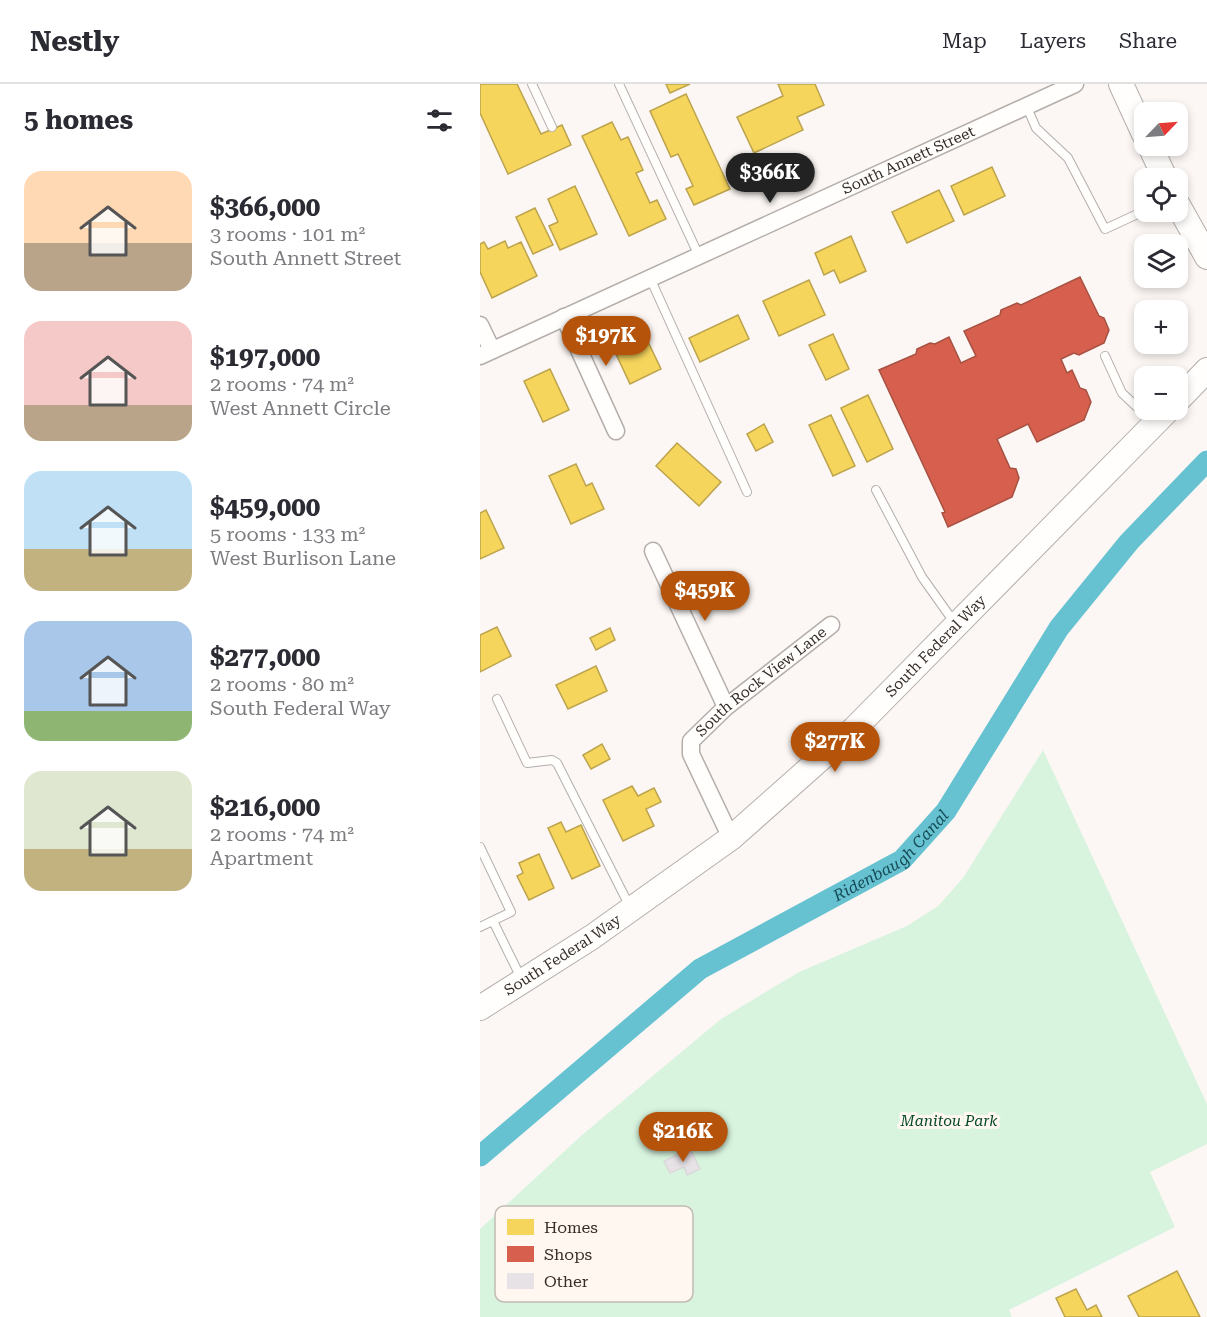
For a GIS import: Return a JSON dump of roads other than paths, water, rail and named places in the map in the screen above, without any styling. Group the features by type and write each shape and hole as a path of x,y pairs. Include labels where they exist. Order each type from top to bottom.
{"main road":[{"path":"1121,84 1134,112"},
{"path":"1187,222 1207,257"},
{"path":"1188,390 1207,370"},
{"name":"South Federal Way","path":"480,1008 631,910 731,838 854,729 1157,420"}],"street":[{"name":"South Annett Street","path":"486,353 1075,84"},
{"path":"564,317 616,431"},
{"path":"480,325 486,353"},
{"path":"653,551 726,707"},
{"name":"South Rock View Lane","path":"731,838 691,754 691,741 726,707 831,625"}],"lane":[{"path":"619,84 699,256"},
{"path":"535,85 552,127"},
{"path":"1026,105 1036,128 1068,158 1105,229 1134,216"},
{"path":"650,278 747,492"},
{"path":"1105,356 1122,393 1134,400"},
{"path":"876,490 922,576 956,625"},
{"path":"497,699 526,763 552,760 556,763 631,910"},
{"path":"480,847 512,912 480,927"},
{"path":"493,921 522,982"}],"waterway":[{"name":"Ridenbaugh Canal","path":"480,1156 700,969 902,860 946,811 1059,628 1129,542 1207,461"}],"park label":[{"name":"Manitou Park","path":"949,1121"}]}
